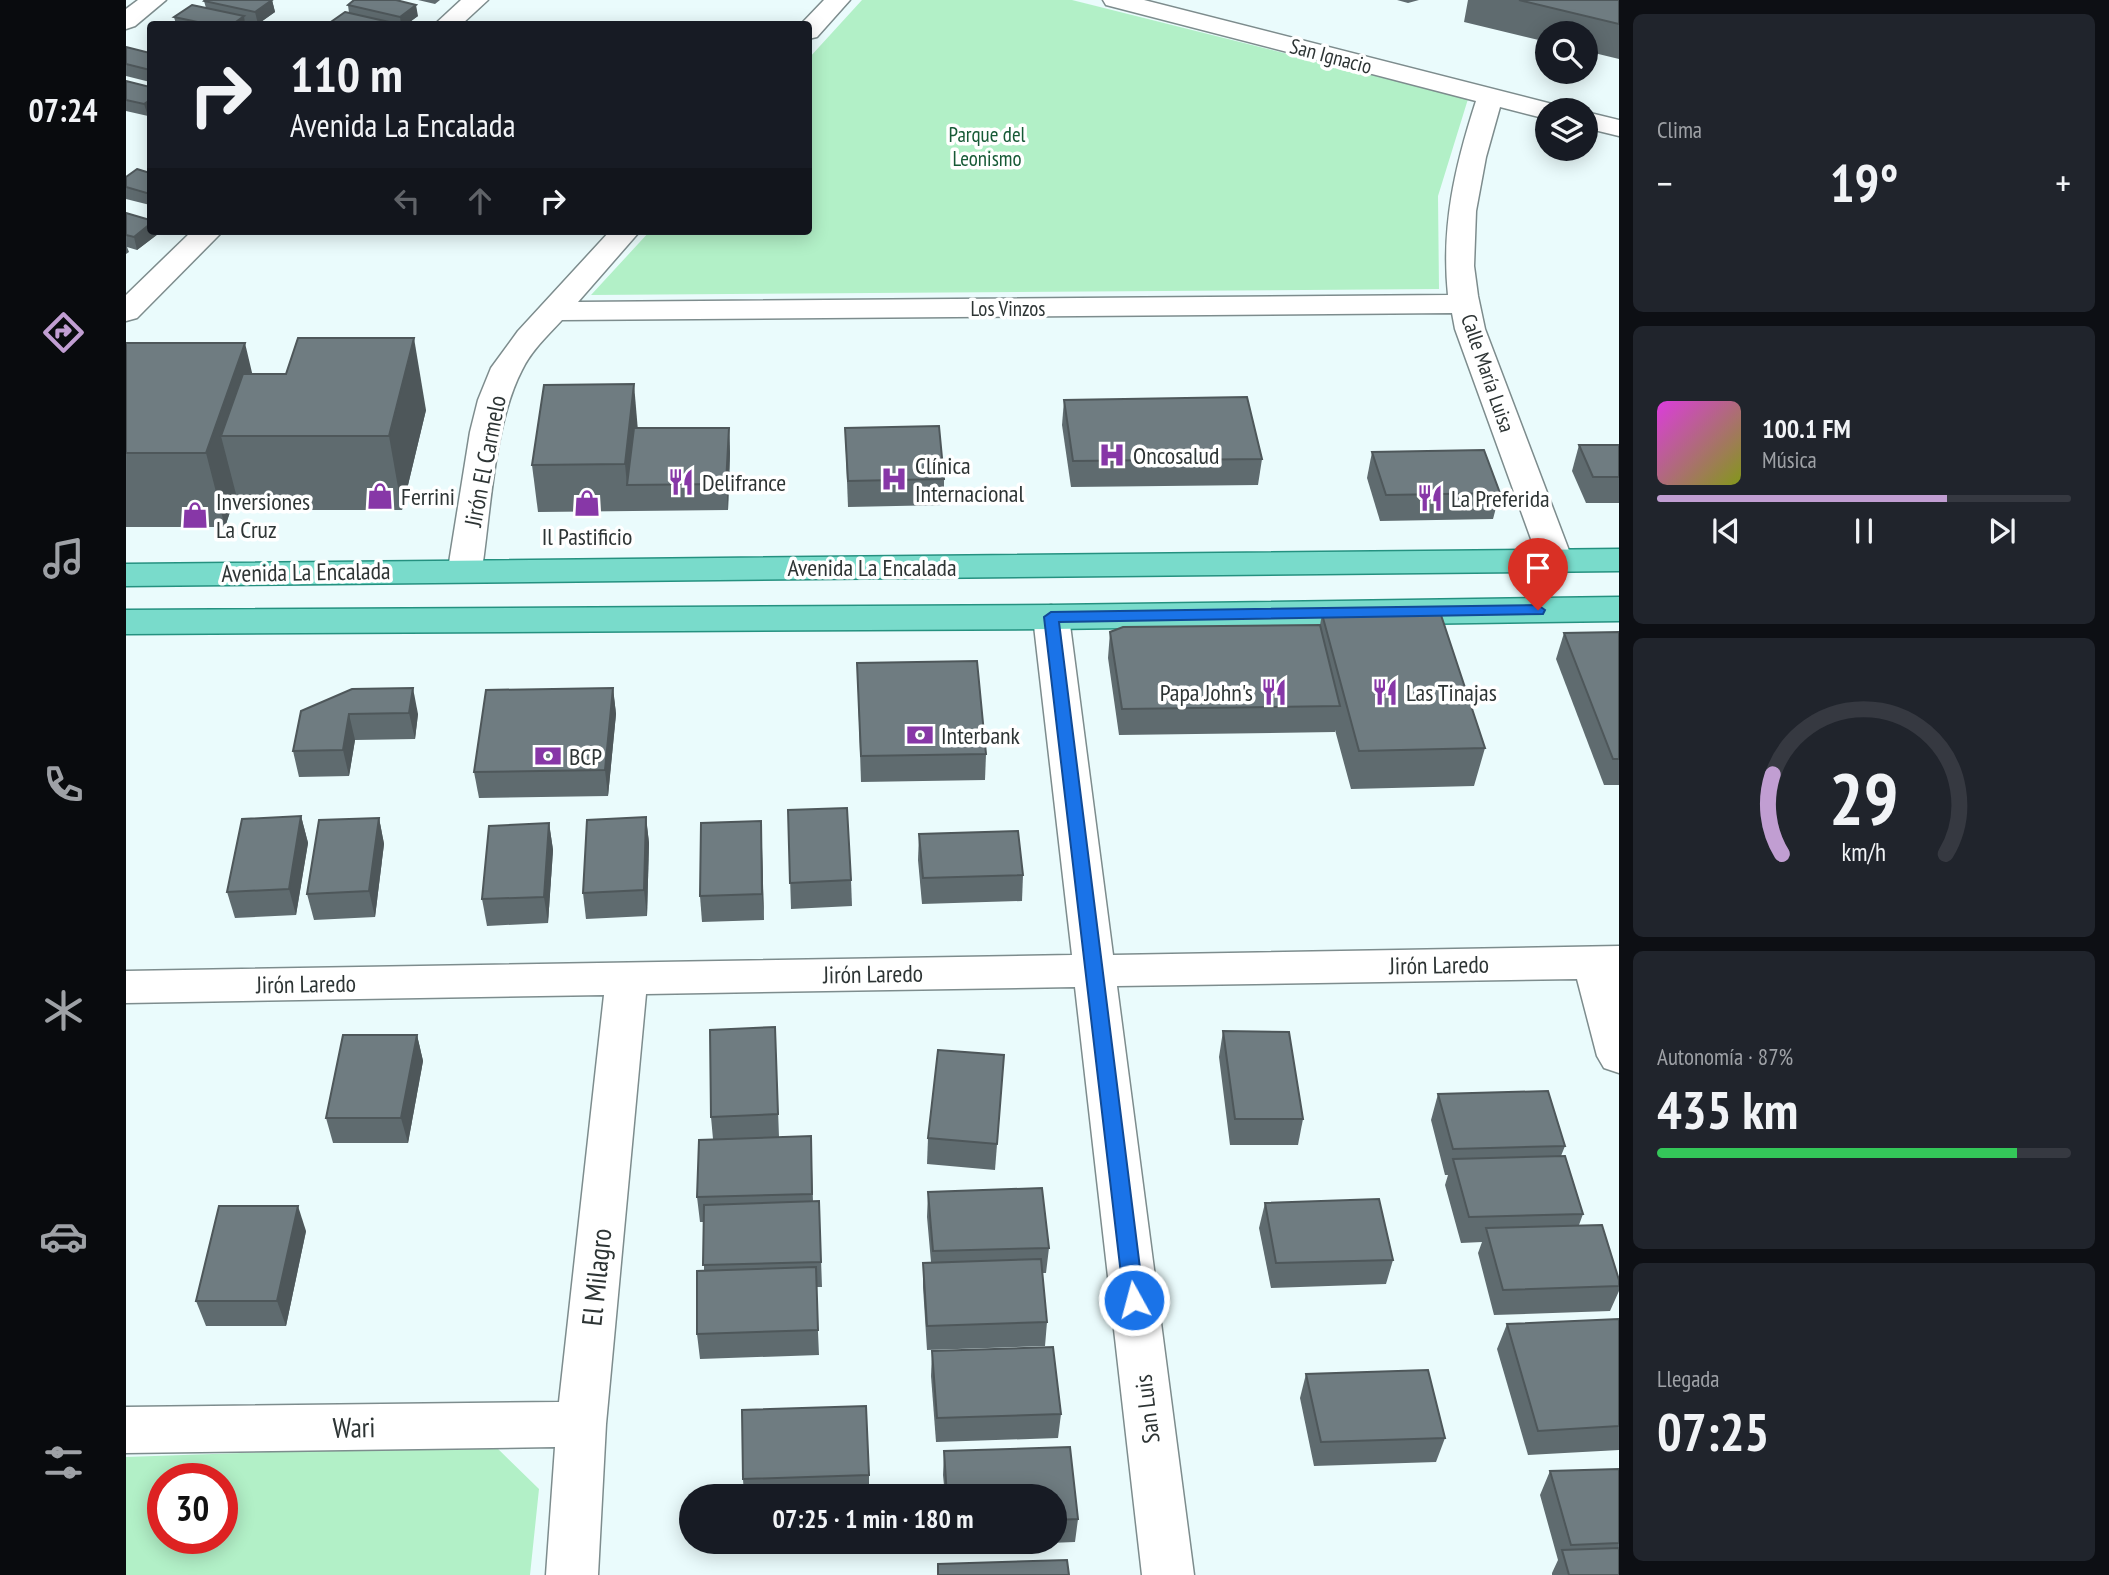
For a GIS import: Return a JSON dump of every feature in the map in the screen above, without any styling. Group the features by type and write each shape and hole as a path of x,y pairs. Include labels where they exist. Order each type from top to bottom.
{"main road":[{"name":"Avenida La Encalada","path":"126,575 465,569 1619,560"},
{"name":"Avenida La Encalada","path":"126,622 1051,617 1619,609"}],"street":[{"path":"126,21 154,0"},
{"path":"451,21 476,0"},
{"path":"812,28 838,0"},
{"name":"San Ignacio","path":"1115,0 1535,108"},
{"name":"Calle María Luisa","path":"1490,97 1463,194 1458,230 1464,304 1470,328 1556,561"},
{"path":"1598,123 1619,128"},
{"path":"126,312 205,235"},
{"name":"Jirón El Carmelo","path":"465,569 486,432 494,400 507,369 553,311 622,235"},
{"name":"Los Vinzos","path":"553,311 1464,304"},
{"name":"San Luis","path":"1051,617 1168,1575"},
{"path":"1606,962 1619,1056"},
{"name":"Jirón Laredo","path":"126,987 1606,962"},
{"name":"El Milagro","path":"572,1575 582,1424 627,979"},
{"name":"Wari","path":"126,1430 582,1424"}],"green space":[{"name":"Parque del Leonismo","path":"862,0 1072,0 1468,99 1438,196 1439,289 591,295 646,235 812,235 812,55"},
{"path":"493,1444 539,1489 530,1575 126,1575 126,1457"}],"building":[{"path":"205,0 272,0 255,12"},
{"path":"354,0 396,0 416,5 400,17 348,5"},
{"path":"1519,0 1619,0 1619,24"},
{"path":"192,5 244,16 237,21 193,21 174,17"},
{"path":"345,12 385,21 332,21"},
{"path":"126,47 147,52 147,69 126,64"},
{"path":"126,81 147,86 147,102 144,104 126,100"},
{"path":"137,169 147,172 147,193 126,187 126,177"},
{"path":"126,213 147,219 147,226 134,237 126,235"},
{"path":"298,338 414,338 389,436 221,436 243,374 286,374"},
{"path":"126,343 245,343 206,453 126,453"},
{"path":"634,384 625,464 532,465 544,385"},
{"path":"1247,397 1262,459 1073,461 1064,400"},
{"path":"939,426 944,479 848,481 845,428"},
{"path":"634,428 729,428 726,484 627,485"},
{"path":"1579,445 1619,445 1619,477 1593,477"},
{"path":"1484,450 1500,493 1386,495 1372,452"},
{"name":"Las Tinajas","path":"1440,612 1485,748 1359,751 1322,614"},
{"path":"1320,625 1340,706 1122,709 1110,632 1123,627"},
{"path":"1619,632 1619,759 1613,759 1564,633"},
{"name":"Interbank","path":"977,661 986,754 861,756 857,663"},
{"path":"413,688 409,713 349,714 343,750 293,751 301,711 352,689"},
{"name":"BCP","path":"613,688 605,770 474,772 486,690"},
{"path":"847,808 851,880 790,883 788,810"},
{"path":"301,816 289,889 227,892 242,819"},
{"path":"646,817 644,890 583,893 587,820"},
{"path":"379,818 369,891 307,894 319,820"},
{"path":"761,821 762,894 700,896 701,823"},
{"path":"549,823 544,897 482,899 489,826"},
{"path":"1018,831 1023,875 923,878 919,834"},
{"path":"775,1027 778,1114 711,1117 710,1030"},
{"path":"1223,1031 1289,1032 1303,1119 1235,1119"},
{"path":"343,1035 417,1035 401,1118 326,1118"},
{"path":"938,1050 1004,1055 997,1144 928,1138"},
{"path":"1548,1091 1565,1146 1453,1149 1438,1094"},
{"path":"811,1136 812,1194 697,1197 699,1140"},
{"path":"1565,1156 1583,1214 1469,1217 1453,1159"},
{"path":"1042,1188 1049,1248 933,1251 928,1192"},
{"path":"1379,1199 1393,1260 1276,1263 1265,1203"},
{"path":"819,1201 821,1262 703,1265 704,1205"},
{"path":"219,1206 298,1206 277,1301 196,1301"},
{"path":"1602,1225 1619,1286 1503,1290 1486,1228"},
{"path":"1041,1259 1047,1322 927,1326 923,1263"},
{"path":"816,1267 818,1330 697,1334 697,1271"},
{"path":"1619,1319 1619,1426 1538,1431 1507,1324"},
{"path":"1053,1347 1061,1414 937,1418 932,1351"},
{"path":"1428,1370 1445,1438 1321,1442 1306,1374"},
{"path":"866,1406 869,1475 743,1479 742,1410"},
{"path":"1070,1447 1078,1519 1067,1519 1067,1484 946,1484 944,1451"},
{"path":"1619,1469 1619,1543 1571,1545 1550,1471"},
{"path":"1619,1548 1619,1575 1569,1575 1562,1550"},
{"path":"1067,1560 1069,1575 938,1575 938,1564"}],"place":[{"name":"Oncosalud","path":"1112,455"},
{"name":"Clínica Internacional","path":"894,479"},
{"name":"Delifrance","path":"681,482"},
{"name":"Ferrini","path":"380,496"},
{"name":"La Preferida","path":"1430,498"},
{"name":"Il Pastificio","path":"587,503"},
{"name":"Inversiones La Cruz","path":"195,515"},
{"name":"Papa John's","path":"1274,692"},
{"name":"Las Tinajas","path":"1385,692"},
{"name":"Interbank","path":"920,735"},
{"name":"BCP","path":"548,756"}],"route":[{"path":"1134,1300 1051,617 1538,610"}]}
